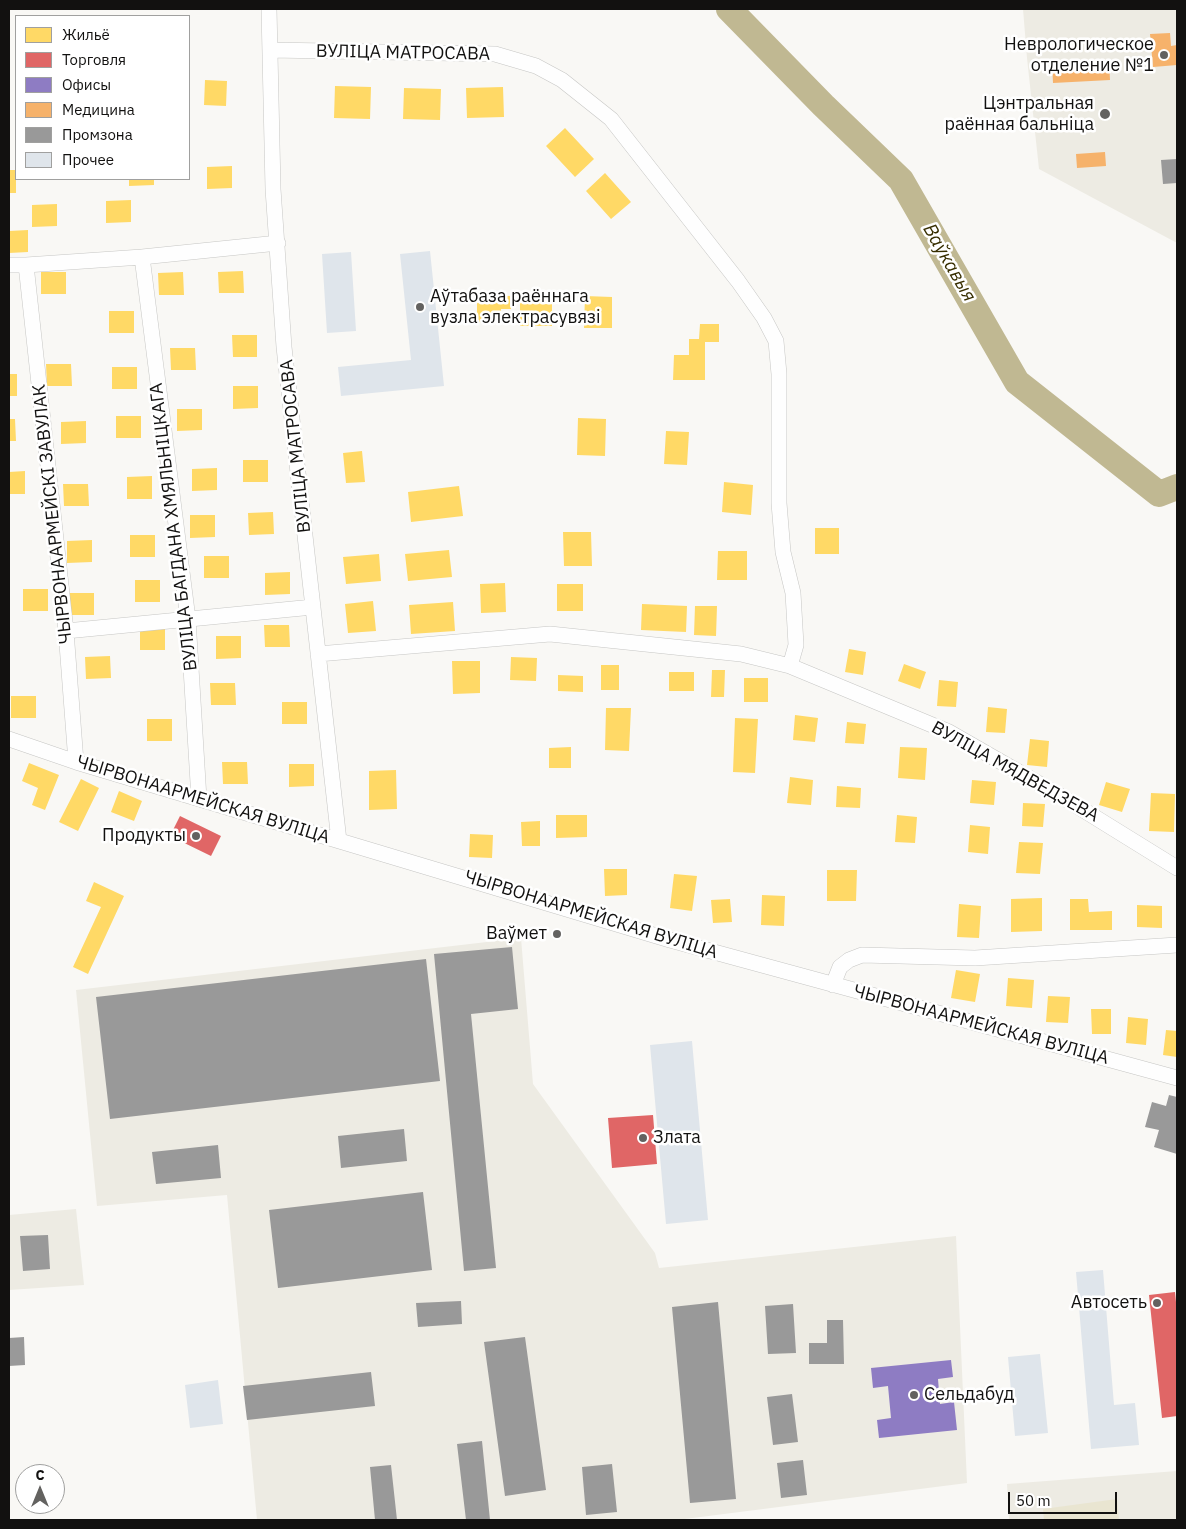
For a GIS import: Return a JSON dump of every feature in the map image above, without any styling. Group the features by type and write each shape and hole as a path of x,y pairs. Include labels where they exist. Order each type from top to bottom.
{"street":[{"name":"ВУЛІЦА МАТРОСАВА","path":"269,9 273,189 284,347 339,841"},
{"name":"ВУЛІЦА МАТРОСАВА","path":"271,50 495,54 536,66 562,80 611,119 738,281 764,318 776,341 779,503 783,552 793,594 796,644 790,666"},
{"path":"9,265 26,266 142,257 278,243"},
{"name":"ВУЛІЦА БАГДАНА ХМЯЛЬНІЦКАГА","path":"142,257 188,619 199,799"},
{"name":"ЧЫРВОНААРМЕЙСКІ ЗАВУЛАК","path":"26,266 66,631 76,762"},
{"path":"66,631 313,608"},
{"name":"ВУЛІЦА МЯДВЕДЗЕВА","path":"318,654 550,634 741,654 790,666 949,732 1064,798 1177,868"},
{"name":"ЧЫРВОНААРМЕЙСКАЯ ВУЛІЦА","path":"9,739 76,762 670,940 1177,1078"},
{"path":"833,985 840,966 862,955 975,958 1177,945"}],"shaded area":[{"name":"Цэнтральная раённая бальніца","path":"1023,9 1177,9 1177,243 1039,169"},
{"path":"521,938 533,1084 655,1253 659,1268 956,1236 967,1483 677,1520 257,1520 227,1195 97,1206 76,990"},
{"path":"76,1209 84,1285 9,1290 9,1215"},
{"path":"1177,1471 1177,1520 1009,1520 1007,1484"},
{"path":"1117,1499 1119,1520 1044,1520 1043,1509"}],"building: Жильё":[{"path":"205,80 227,81 226,106 204,105"},
{"path":"335,86 371,87 370,119 334,118"},
{"path":"503,87 504,117 467,118 466,88"},
{"path":"404,88 441,89 440,120 403,119"},
{"path":"565,128 594,159 575,177 546,146"},
{"path":"232,166 232,188 207,189 207,167"},
{"path":"9,170 15,170 16,193 9,193"},
{"path":"605,173 631,202 611,219 586,191"},
{"path":"129,180 154,180 154,185 129,186"},
{"path":"131,200 131,222 106,223 106,201"},
{"path":"57,204 57,226 32,227 32,205"},
{"path":"28,230 28,252 9,253 9,231"},
{"path":"243,271 244,293 219,293 218,272"},
{"path":"41,272 66,272 66,294 41,294"},
{"path":"183,272 184,295 159,295 158,273"},
{"path":"477,295 511,296 511,309 501,309 501,323 477,322"},
{"path":"520,295 552,295 552,326 520,326"},
{"path":"585,296 612,297 612,328 584,328"},
{"path":"109,311 134,311 134,333 109,333"},
{"path":"700,324 719,324 719,342 705,342 705,380 673,380 674,355 689,355 689,339 699,339"},
{"path":"232,335 257,335 257,357 233,357"},
{"path":"170,348 195,348 196,370 171,370"},
{"path":"46,364 71,364 72,386 47,386"},
{"path":"112,367 137,367 137,389 112,389"},
{"path":"9,374 17,374 17,396 9,396"},
{"path":"233,386 258,386 258,408 233,409"},
{"path":"177,409 202,409 202,430 177,431"},
{"path":"116,416 141,416 141,438 116,438"},
{"path":"578,418 606,419 605,456 577,455"},
{"path":"9,419 15,419 16,441 9,441"},
{"path":"86,421 86,443 61,444 61,422"},
{"path":"666,431 689,432 687,465 664,464"},
{"path":"362,451 365,482 346,483 343,453"},
{"path":"243,460 268,460 268,482 243,482"},
{"path":"217,468 217,490 192,491 192,469"},
{"path":"25,471 25,494 9,494 9,472"},
{"path":"152,476 152,499 127,499 127,477"},
{"path":"724,482 753,485 751,515 722,512"},
{"path":"63,484 88,484 89,506 64,506"},
{"path":"459,486 463,516 411,522 408,492"},
{"path":"273,512 274,534 249,535 248,513"},
{"path":"190,515 215,515 215,537 190,538"},
{"path":"815,528 839,528 839,554 815,554"},
{"path":"563,532 591,532 592,566 564,566"},
{"path":"130,535 155,535 155,557 130,557"},
{"path":"92,540 92,562 67,563 67,541"},
{"path":"449,550 452,577 408,581 405,554"},
{"path":"718,551 747,551 747,580 717,580"},
{"path":"379,554 381,581 346,584 343,557"},
{"path":"204,556 229,556 229,578 204,578"},
{"path":"290,572 290,594 265,595 265,573"},
{"path":"135,580 160,580 160,602 135,602"},
{"path":"505,583 506,612 481,613 480,584"},
{"path":"557,584 583,584 583,611 557,611"},
{"path":"23,589 48,589 48,611 23,611"},
{"path":"69,593 94,593 94,615 69,615"},
{"path":"373,601 376,631 348,633 345,604"},
{"path":"453,602 455,631 411,634 409,605"},
{"path":"642,604 687,606 686,632 641,630"},
{"path":"695,606 717,606 716,636 694,635"},
{"path":"264,625 289,625 290,647 265,647"},
{"path":"140,628 165,628 165,650 140,650"},
{"path":"216,636 241,636 241,658 216,659"},
{"path":"849,649 866,652 863,675 845,672"},
{"path":"110,656 111,678 86,679 85,657"},
{"path":"511,657 537,658 536,681 510,680"},
{"path":"452,661 480,661 480,693 453,694"},
{"path":"904,664 926,672 920,689 898,681"},
{"path":"601,665 619,665 619,690 601,690"},
{"path":"712,670 725,670 724,697 711,697"},
{"path":"669,672 694,672 694,691 669,691"},
{"path":"558,675 583,676 583,692 558,691"},
{"path":"744,678 768,678 768,702 744,702"},
{"path":"939,680 958,682 956,707 937,706"},
{"path":"210,683 235,683 236,705 211,705"},
{"path":"11,696 36,696 36,718 11,718"},
{"path":"282,702 307,702 307,724 282,724"},
{"path":"988,707 1007,709 1005,733 986,732"},
{"path":"606,708 631,708 629,751 605,750"},
{"path":"795,715 818,718 815,742 793,740"},
{"path":"735,718 758,719 755,773 733,772"},
{"path":"147,719 172,719 172,741 147,741"},
{"path":"847,722 866,724 864,744 845,743"},
{"path":"1030,739 1049,741 1047,767 1027,765"},
{"path":"571,747 571,768 549,768 549,748"},
{"path":"900,747 927,748 925,780 898,778"},
{"path":"222,762 247,762 248,784 223,784"},
{"path":"29,763 59,775 45,810 32,805 38,788 22,781"},
{"path":"289,764 314,764 314,786 289,787"},
{"path":"396,770 397,809 369,810 369,771"},
{"path":"790,777 813,780 811,805 787,803"},
{"path":"81,779 99,788 78,831 59,822"},
{"path":"972,780 996,782 994,805 970,803"},
{"path":"1106,782 1130,789 1122,812 1099,805"},
{"path":"837,786 861,788 860,808 836,807"},
{"path":"119,791 142,801 134,821 111,812"},
{"path":"1151,793 1175,794 1174,832 1149,831"},
{"path":"1023,803 1045,804 1043,827 1022,826"},
{"path":"556,815 587,815 587,837 556,838"},
{"path":"897,815 917,817 915,843 895,842"},
{"path":"540,821 540,846 522,846 521,822"},
{"path":"970,825 990,827 988,854 968,852"},
{"path":"470,834 493,835 492,858 469,857"},
{"path":"1019,842 1043,843 1040,874 1016,873"},
{"path":"604,869 627,869 627,895 605,896"},
{"path":"827,870 857,870 856,901 827,901"},
{"path":"674,874 697,876 692,911 670,908"},
{"path":"94,882 124,896 88,974 73,967 101,907 86,901"},
{"path":"762,895 785,896 784,926 761,925"},
{"path":"1042,898 1042,931 1011,932 1011,899"},
{"path":"730,899 732,922 713,923 711,900"},
{"path":"1070,899 1088,899 1089,912 1112,911 1112,930 1070,930"},
{"path":"959,904 981,906 979,938 957,937"},
{"path":"1137,905 1162,906 1162,928 1137,927"},
{"path":"956,970 980,974 975,1002 951,998"},
{"path":"1008,978 1034,980 1032,1008 1006,1006"},
{"path":"1048,996 1070,997 1068,1023 1046,1022"},
{"path":"1091,1009 1111,1009 1111,1034 1092,1034"},
{"path":"1128,1017 1148,1019 1146,1045 1126,1043"},
{"path":"1166,1030 1177,1031 1177,1057 1163,1055"}],"building: Торговля":[{"name":"Продукты","path":"180,816 221,836 211,856 170,836"},
{"path":"653,1115 657,1164 612,1168 608,1118"},
{"path":"1175,1292 1177,1312 1177,1416 1162,1418 1149,1295"}],"building: Офисы":[{"name":"Сельдабуд","path":"951,1360 953,1377 938,1379 940,1404 954,1402 957,1430 879,1438 877,1420 891,1418 888,1386 873,1388 871,1368"}],"building: Медицина":[{"name":"Неврологическое отделение №1","path":"1170,33 1171,46 1177,45 1177,65 1153,67 1150,34"},
{"path":"1109,60 1110,80 1053,83 1052,63"},
{"path":"1105,152 1106,166 1077,168 1076,154"}],"building: Промзона":[{"path":"1177,159 1177,183 1163,184 1161,160"},
{"path":"512,947 518,1009 471,1014 496,1268 464,1271 434,954"},
{"path":"426,959 440,1081 110,1119 96,997"},
{"path":"1169,1095 1177,1097 1177,1154 1154,1147 1159,1130 1145,1127 1152,1102 1166,1106"},
{"path":"404,1129 407,1161 341,1168 338,1136"},
{"path":"218,1145 221,1178 156,1184 152,1152"},
{"path":"423,1192 432,1270 278,1288 269,1210"},
{"path":"48,1235 50,1269 23,1271 20,1236"},
{"path":"461,1301 462,1324 418,1327 416,1303"},
{"path":"718,1302 736,1499 690,1503 672,1307"},
{"path":"793,1304 796,1353 768,1354 765,1306"},
{"path":"827,1320 843,1320 844,1364 809,1364 809,1343 827,1343"},
{"path":"24,1337 25,1365 9,1366 9,1338"},
{"path":"525,1337 546,1490 505,1496 484,1342"},
{"path":"371,1372 375,1406 247,1420 243,1386"},
{"path":"792,1394 798,1442 773,1445 767,1397"},
{"path":"482,1441 490,1520 466,1520 457,1444"},
{"path":"803,1460 807,1495 781,1498 777,1463"},
{"path":"612,1464 617,1512 586,1515 582,1467"},
{"path":"391,1465 397,1520 375,1520 370,1467"}],"building: Прочее":[{"name":"Аўтабаза раённага вузла электрасувязі","path":"430,251 444,386 341,396 338,367 411,360 400,254"},
{"path":"351,252 356,331 327,333 322,254"},
{"path":"692,1041 708,1220 666,1224 650,1045"},
{"path":"1103,1270 1114,1405 1135,1403 1139,1445 1091,1449 1076,1272"},
{"path":"1040,1354 1048,1433 1015,1436 1008,1357"},
{"path":"218,1380 223,1424 190,1428 185,1385"}],"waterway":[{"name":"Ваўкавыя","path":"729,9 823,105 901,180 1017,382 1159,494 1177,487"}],"place":[{"name":"Неврологическое отделение №1","path":"1164,55"},
{"name":"Цэнтральная раённая бальніца","path":"1105,114"},
{"name":"Аўтабаза раённага вузла электрасувязі","path":"420,307"},
{"name":"Продукты","path":"196,836"},
{"name":"Ваўмет","path":"557,934"},
{"name":"Злата","path":"643,1138"},
{"name":"Автосеть","path":"1157,1303"},
{"name":"Сельдабуд","path":"914,1395"}]}
